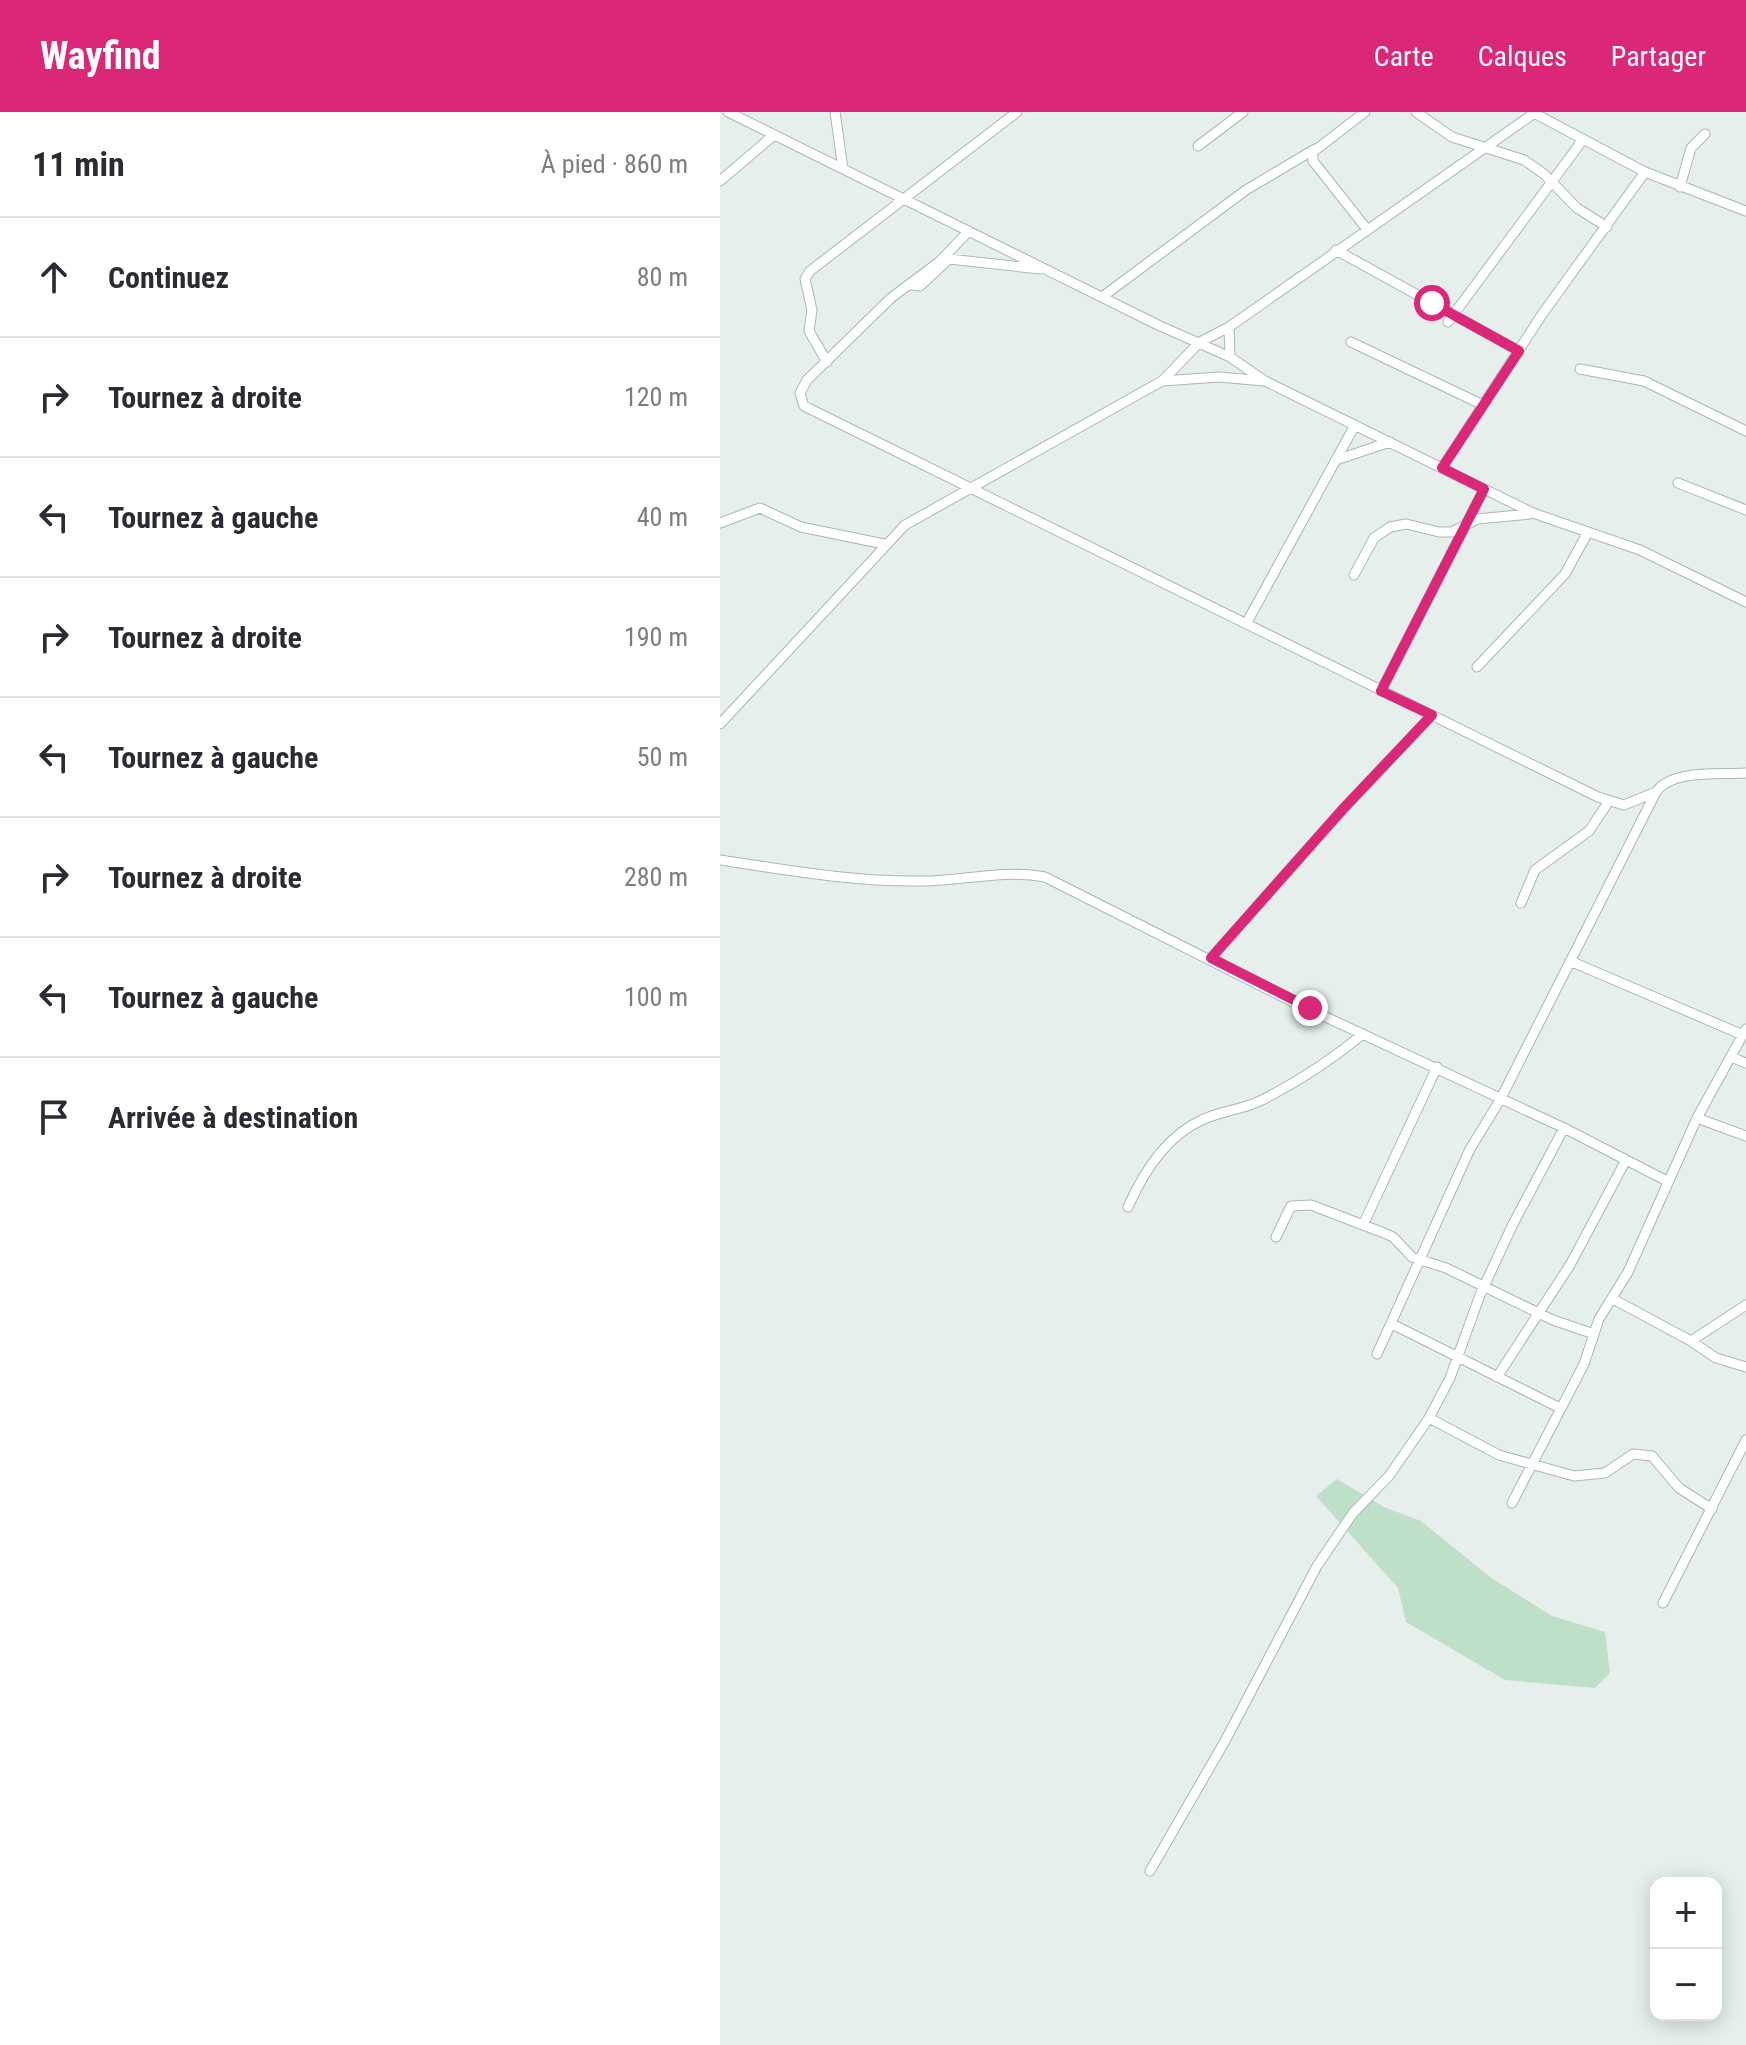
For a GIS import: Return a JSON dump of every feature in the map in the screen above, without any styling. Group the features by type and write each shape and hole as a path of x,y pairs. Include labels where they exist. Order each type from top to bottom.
{"street":[{"path":"728,112 1102,297 1200,342 1230,357 1265,381 1533,513 1640,550 1746,602"},
{"path":"835,112 843,169"},
{"path":"827,362 809,331 813,318 805,279 810,271 1017,112"},
{"path":"1198,146 1243,112"},
{"path":"1102,297 1246,190 1315,149 1365,112"},
{"path":"1416,112 1452,137 1524,160 1577,208 1607,227"},
{"path":"720,724 884,544 905,525 1162,381 1200,342 1229,327 1534,112 1582,141 1645,172 1746,211"},
{"path":"1680,187 1691,148 1705,134"},
{"path":"720,181 774,135"},
{"path":"1450,318 1582,141"},
{"path":"1315,149 1313,161 1366,228"},
{"path":"1442,468 1519,351 1645,172"},
{"path":"969,231 960,244 891,298 827,362 800,393 804,406 1609,801 1624,805 1656,792"},
{"path":"1336,250 1450,318 1519,351"},
{"path":"911,285 920,286 949,259 1047,270"},
{"path":"1229,327 1230,357"},
{"path":"1351,342 1483,405"},
{"path":"1580,369 1644,381 1746,431"},
{"path":"1162,381 1219,377 1265,381"},
{"path":"1246,624 1355,425"},
{"path":"1336,460 1390,442"},
{"path":"1678,483 1746,510"},
{"path":"1381,691 1484,489"},
{"path":"720,523 760,508 801,527 884,544"},
{"path":"1354,575 1374,538 1390,527 1406,524 1452,532 1477,519 1533,513"},
{"path":"1477,667 1565,574 1588,532"},
{"path":"1211,958 1343,809 1432,715"},
{"path":"1377,1354 1470,1149 1500,1100 1656,792 1664,782 1684,777 1746,773"},
{"path":"1521,903 1535,870 1589,831 1609,801"},
{"path":"720,860 870,881 926,881 1023,873 1045,877 1667,1181"},
{"path":"1512,1503 1584,1364 1599,1319 1613,1299 1697,1118 1744,1032 1570,961"},
{"path":"1128,1207 1147,1168 1187,1128 1204,1119 1243,1108 1296,1083 1328,1063 1363,1034"},
{"path":"1731,1057 1746,1063"},
{"path":"1363,1225 1437,1067"},
{"path":"1697,1118 1746,1136"},
{"path":"1150,1871 1215,1760 1317,1566 1353,1513 1389,1476 1429,1418 1458,1357 1483,1288 1564,1128"},
{"path":"1497,1377 1570,1265 1626,1160"},
{"path":"1276,1237 1291,1206 1311,1205 1393,1237 1406,1252 1594,1334"},
{"path":"1613,1299 1716,1358 1746,1367"},
{"path":"1691,1341 1746,1305"},
{"path":"1392,1324 1560,1408"},
{"path":"1429,1418 1499,1455 1583,1478 1605,1473 1633,1454 1652,1456 1679,1488 1712,1509"},
{"path":"1663,1603 1746,1440"}],"green space":[{"path":"1337,1479 1384,1507 1421,1521 1490,1577 1552,1616 1605,1632 1610,1673 1595,1688 1505,1680 1406,1622 1398,1588 1316,1496"}],"route":[{"path":"1310,1008 1211,958 1343,809 1432,715 1381,691 1484,489 1442,468 1519,351 1432,303"}]}
